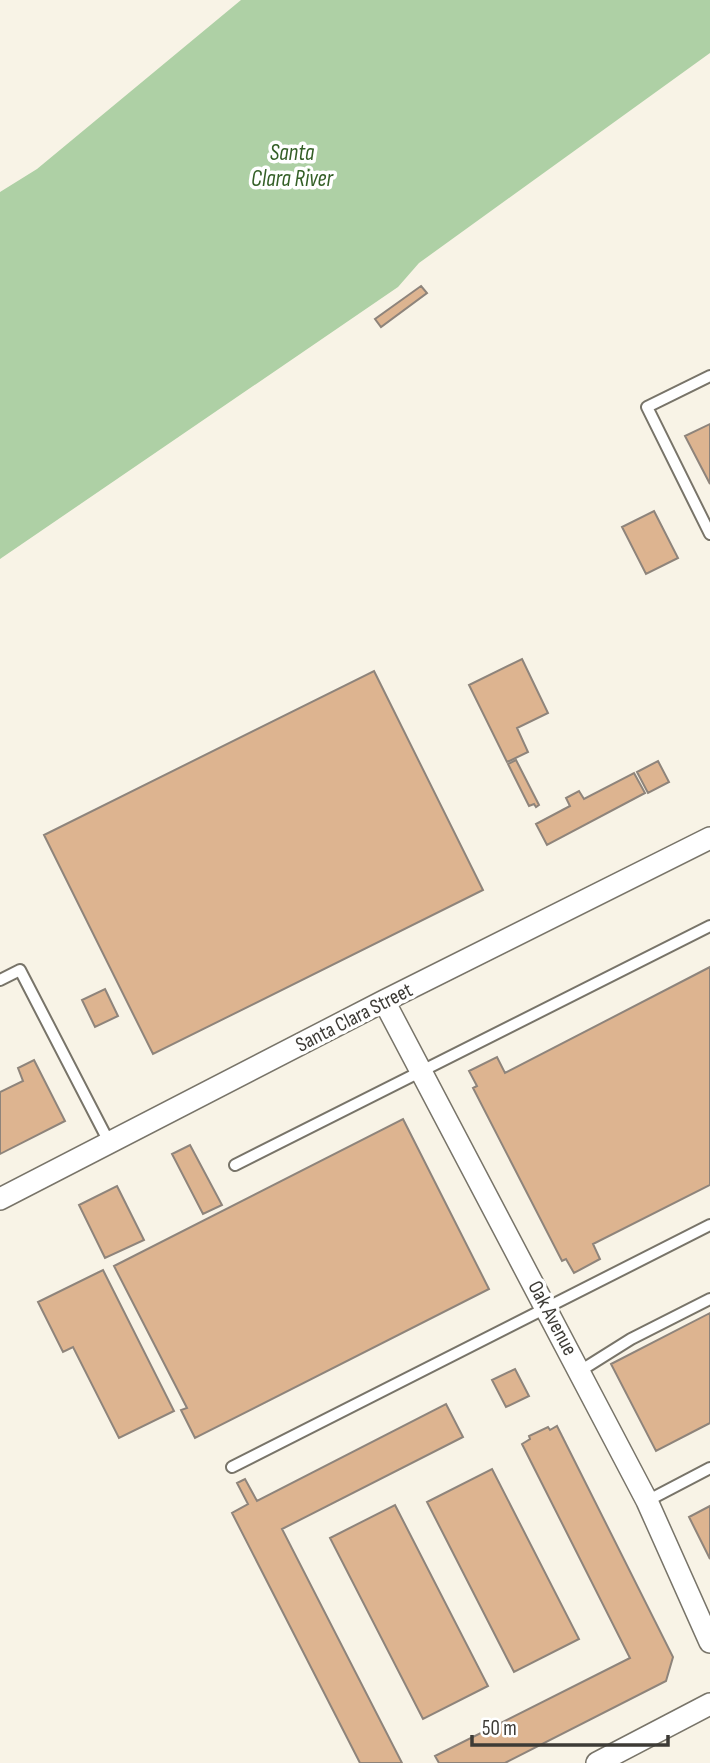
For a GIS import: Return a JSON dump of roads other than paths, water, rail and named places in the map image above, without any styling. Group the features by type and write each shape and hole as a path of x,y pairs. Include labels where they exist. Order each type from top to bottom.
{"street":[{"name":"Santa Clara Street","path":"0,1199 384,1001 710,838"},
{"name":"Oak Avenue","path":"384,1001 547,1306 647,1501 708,1633"},
{"path":"597,1763 710,1704"}],"lane":[{"path":"710,376 647,407 710,534"},
{"path":"235,1165 710,926"},
{"path":"0,980 20,970 110,1142"},
{"path":"232,1467 710,1225"},
{"path":"580,1371 631,1339 710,1299"},
{"path":"647,1501 710,1468"}],"water":[{"name":"Santa Clara River","path":"241,0 710,0 710,53 419,263 398,287 0,559 0,192 37,169"}]}
